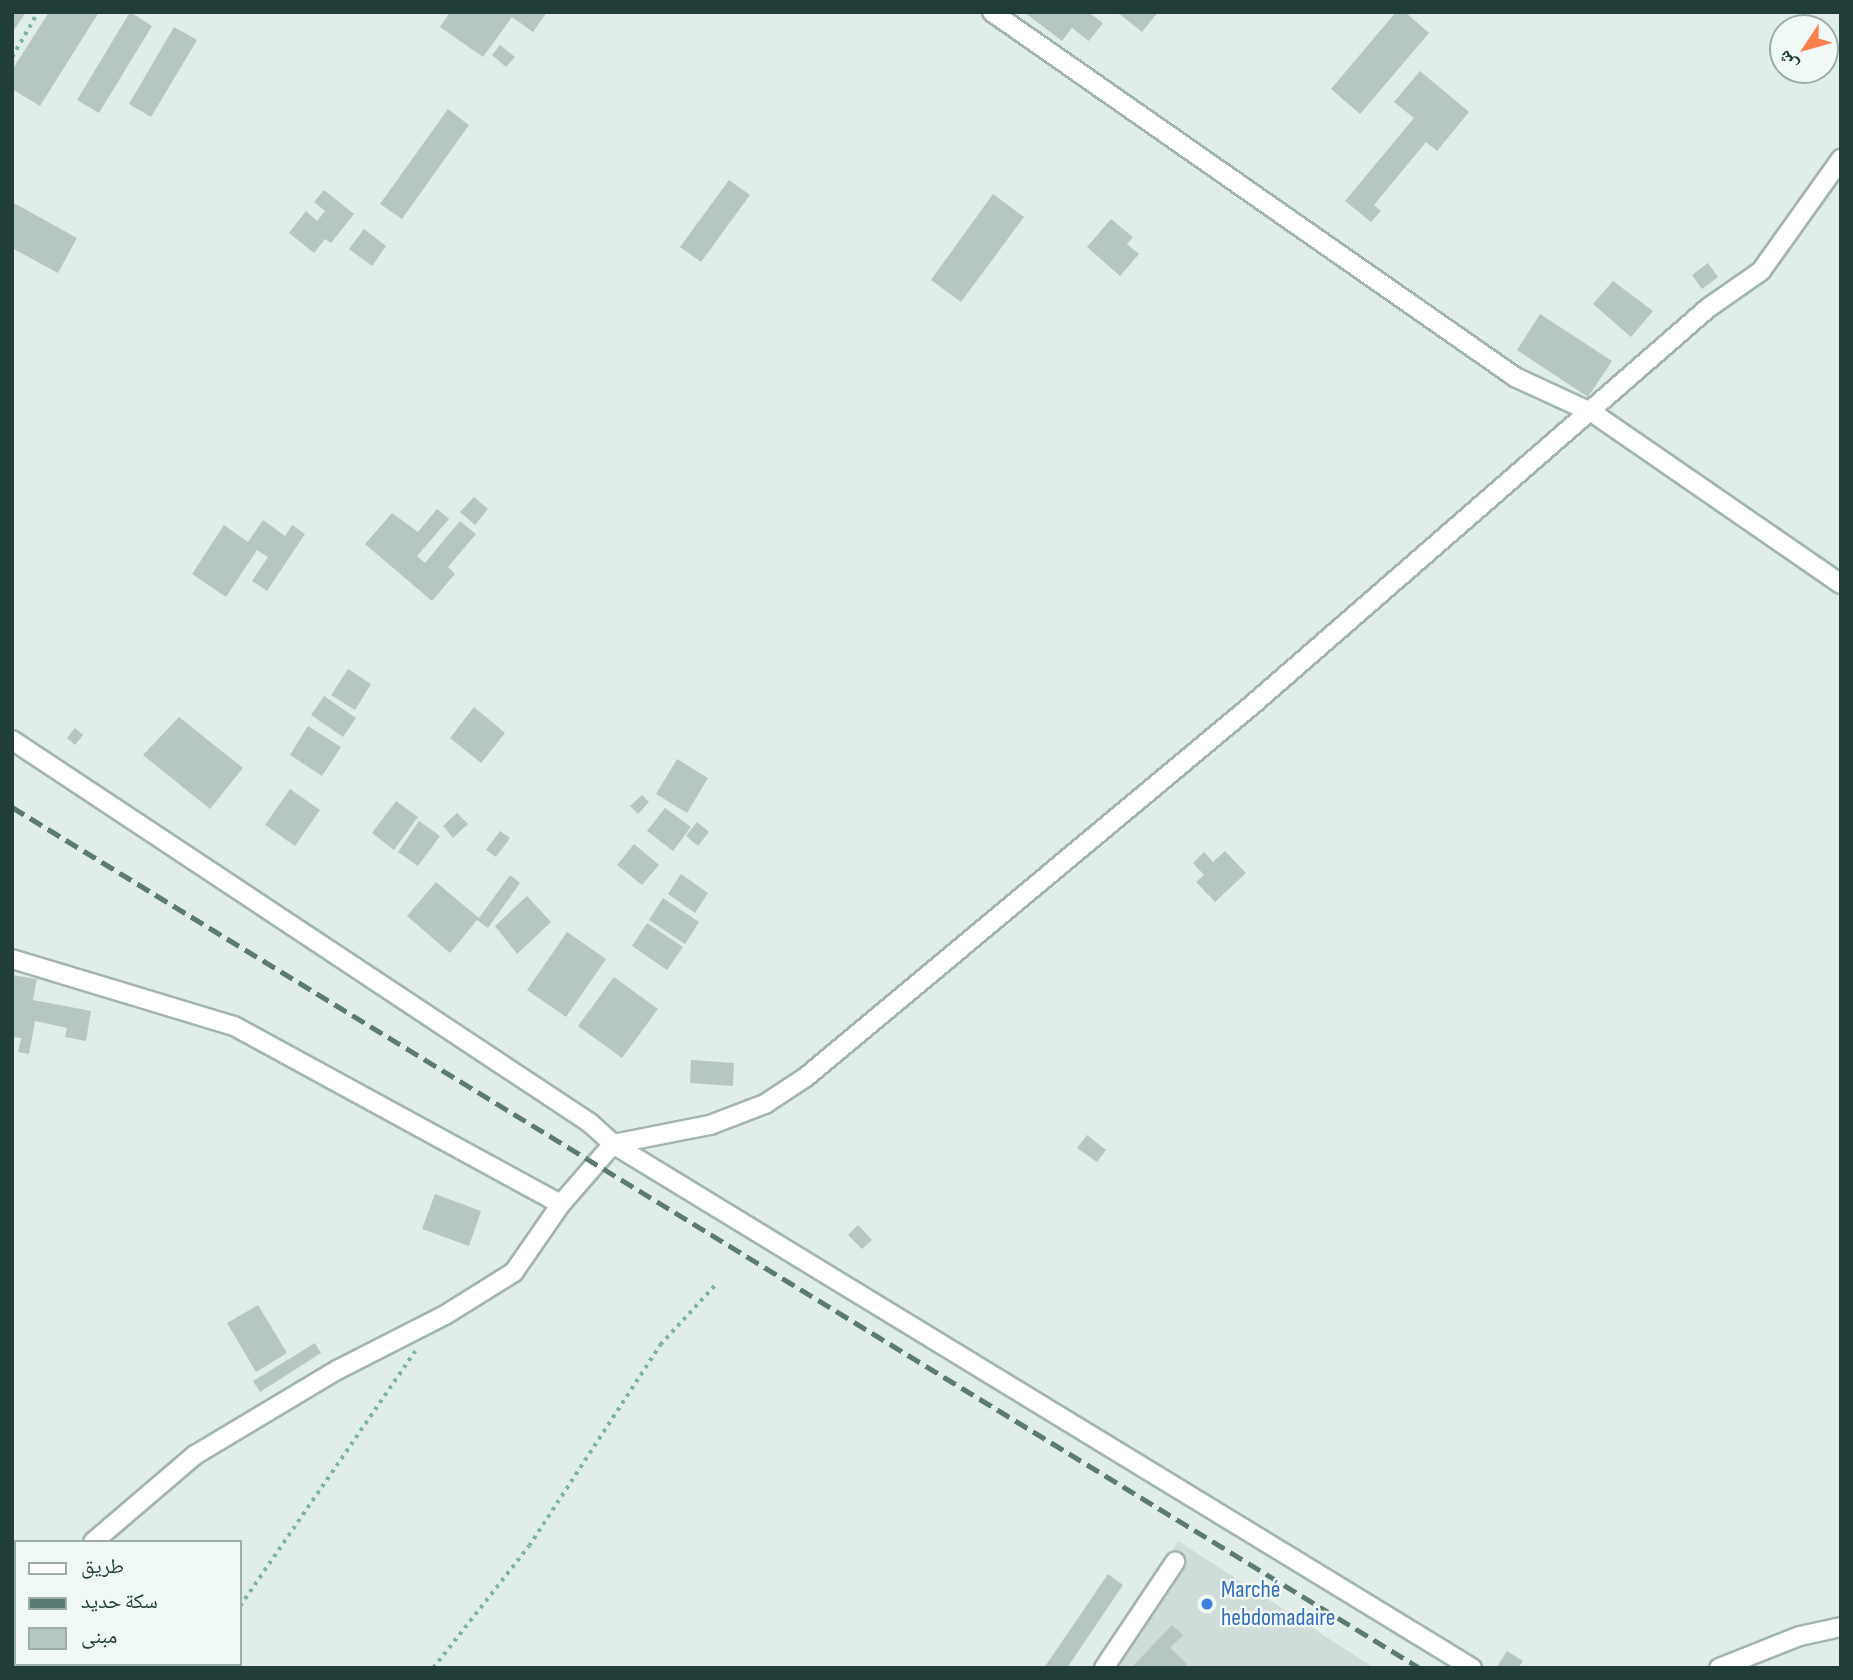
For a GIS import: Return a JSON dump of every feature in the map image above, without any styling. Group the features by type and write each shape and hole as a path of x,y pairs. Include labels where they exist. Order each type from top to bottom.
{"street":[{"path":"992,12 1515,377 1593,412 1841,584"},
{"path":"95,1540 195,1455 337,1370 424,1326 514,1272 561,1204 613,1144 710,1125 765,1104 806,1077 1593,412 1708,308 1761,271 1841,159"},
{"path":"12,740 590,1123 613,1144 1472,1668"},
{"path":"12,959 234,1026 561,1204"},
{"path":"1104,1668 1175,1562"},
{"path":"1719,1668 1800,1636 1841,1626"}],"path":[{"path":"12,57 38,12"},
{"path":"433,1668 529,1546 660,1345 716,1283"},
{"path":"242,1603 410,1362 424,1326"}],"shaded area":[{"name":"Marché hebdomadaire","path":"1178,1541 1374,1668 1099,1668"}],"building":[{"path":"12,12 26,12 12,33"},
{"path":"49,12 99,12 40,106 12,89 12,70"},
{"path":"130,12 152,26 99,113 77,100"},
{"path":"450,12 547,12 533,32 512,17 483,57 440,27"},
{"path":"1024,12 1088,12 1103,23 1089,41 1072,28 1062,41"},
{"path":"1117,12 1158,12 1142,32"},
{"path":"1396,12 1405,12 1429,33 1360,114 1331,89"},
{"path":"174,27 197,40 151,117 129,104"},
{"path":"500,45 515,57 506,67 492,55"},
{"path":"1420,71 1469,112 1437,151 1426,142 1374,205 1381,211 1371,222 1345,201 1414,118 1394,102"},
{"path":"448,109 469,125 402,219 380,204"},
{"path":"729,180 750,195 701,262 680,247"},
{"path":"324,190 354,214 331,243 325,239 314,253 289,233 306,211 317,221 325,211 314,202"},
{"path":"993,194 1024,217 961,302 931,280"},
{"path":"12,202 77,238 58,273 12,248"},
{"path":"1111,219 1133,237 1127,244 1139,254 1120,276 1087,247"},
{"path":"364,229 386,246 372,266 349,249"},
{"path":"1708,263 1718,277 1702,289 1692,275"},
{"path":"1613,281 1653,311 1631,337 1593,304"},
{"path":"1540,314 1612,361 1588,397 1517,350"},
{"path":"474,497 488,509 475,525 460,512"},
{"path":"437,509 449,519 417,556 425,563 460,521 476,534 448,567 455,574 432,601 365,544 392,513 418,532"},
{"path":"263,520 285,536 292,525 305,534 267,591 252,581 268,557 257,550 226,597 192,574 224,525 248,542"},
{"path":"348,669 371,684 355,710 331,695"},
{"path":"324,696 356,718 343,737 311,715"},
{"path":"474,707 505,733 481,763 450,738"},
{"path":"179,717 243,768 210,809 143,755"},
{"path":"308,726 341,747 322,776 290,755"},
{"path":"75,728 83,735 75,745 67,738"},
{"path":"677,759 708,778 687,813 656,794"},
{"path":"290,789 320,810 295,846 265,825"},
{"path":"642,795 649,802 638,814 630,806"},
{"path":"396,801 418,817 394,850 372,833"},
{"path":"665,808 691,827 673,851 647,831"},
{"path":"457,813 468,824 453,838 443,826"},
{"path":"419,821 440,836 418,866 398,852"},
{"path":"697,822 709,832 698,846 686,836"},
{"path":"500,831 510,838 496,857 486,850"},
{"path":"634,844 659,865 642,885 617,865"},
{"path":"1225,851 1246,873 1215,902 1196,882 1204,875 1193,863 1204,852 1213,862"},
{"path":"681,874 708,893 695,913 668,894"},
{"path":"510,875 520,883 488,928 477,920 450,953 407,916 436,882 479,918"},
{"path":"527,896 551,922 517,954 495,926"},
{"path":"663,898 699,922 685,944 649,920"},
{"path":"647,923 683,947 667,970 632,946"},
{"path":"567,932 606,959 566,1017 527,990"},
{"path":"12,975 37,979 33,1000 91,1011 86,1041 65,1037 67,1028 35,1021 29,1054 18,1052 21,1038 12,1037"},
{"path":"614,977 658,1009 622,1058 578,1026"},
{"path":"691,1060 734,1063 733,1086 690,1083"},
{"path":"1087,1135 1106,1150 1097,1162 1077,1148"},
{"path":"435,1194 481,1211 469,1246 422,1229"},
{"path":"858,1225 872,1240 862,1249 848,1235"},
{"path":"258,1305 287,1353 256,1372 227,1323"},
{"path":"315,1343 321,1353 260,1392 253,1381"},
{"path":"1108,1574 1123,1585 1067,1668 1044,1668"},
{"path":"1172,1625 1183,1635 1170,1648 1187,1664 1184,1668 1131,1668"},
{"path":"1507,1651 1523,1661 1518,1668 1496,1668"}],"railway":[{"path":"12,807 1420,1668"}],"place":[{"name":"Marché hebdomadaire","path":"1207,1604"}]}
